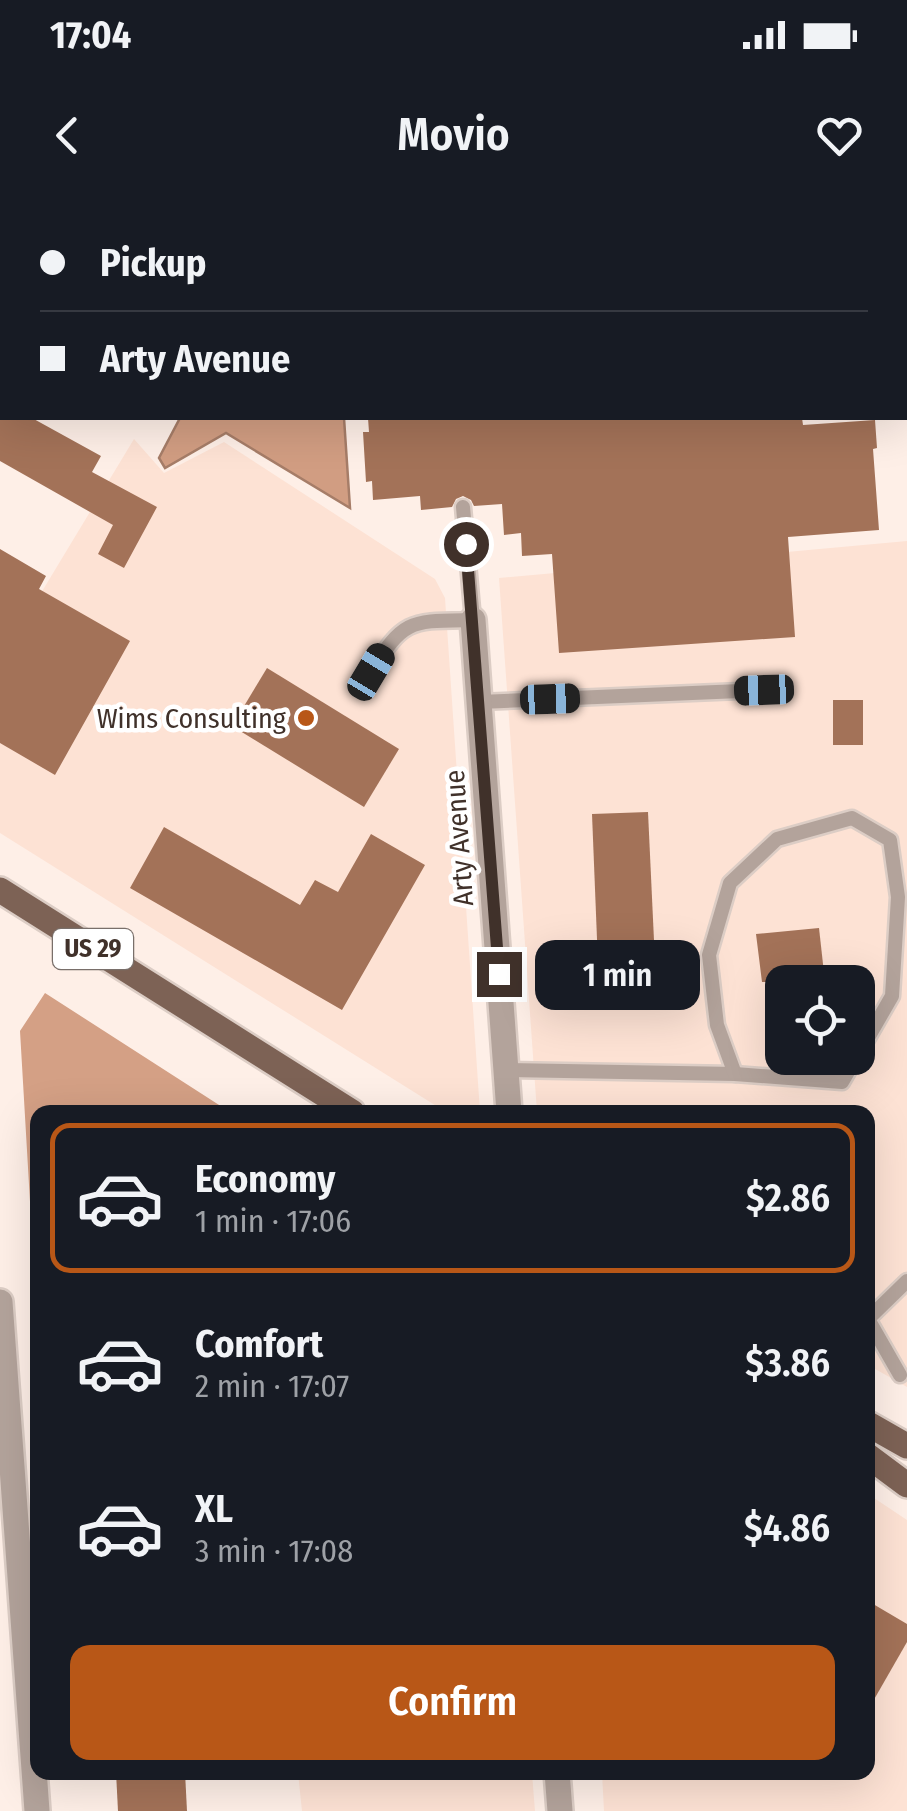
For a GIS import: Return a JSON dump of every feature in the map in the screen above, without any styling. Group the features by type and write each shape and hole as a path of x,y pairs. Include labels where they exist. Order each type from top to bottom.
{"main road":[{"name":"US 29","path":"0,890 341,1105"},
{"path":"875,1426 907,1424"},
{"path":"875,1429 907,1446"},
{"path":"875,1461 907,1485"}],"street":[{"name":"Arty Avenue","path":"472,620 508,1105"},
{"path":"0,1302 30,1715"},
{"path":"35,1780 37,1811"},
{"path":"558,1780 560,1811"}],"lane":[{"path":"371,672 395,634 405,627 419,622 472,620 463,507"},
{"path":"480,702 764,690"},
{"path":"734,1074 717,1025 708,955 730,883 778,840 852,818 890,840 898,897 892,996 875,1025"},
{"path":"506,1070 734,1074 842,1082 846,1075"},
{"path":"875,1312 907,1281"},
{"path":"875,1331 900,1375"}],"shaded area":[{"path":"179,420 344,420 350,508 226,433 165,468 159,458"},
{"path":"134,439 164,473 224,442 435,579 445,598 480,1105 435,1105 0,833 0,661"},
{"path":"907,541 907,1387 875,1369 875,1105 537,1105 499,578"},
{"path":"45,993 219,1105 30,1105 30,1202 20,1031"},
{"path":"875,1499 907,1520 907,1811 604,1811 602,1780 875,1780"},
{"path":"299,1780 533,1780 535,1811 302,1811"}],"building":[{"path":"0,420 36,420 101,456 92,472 157,507 124,568 98,554 113,525 0,461"},
{"path":"368,420 802,420 803,425 875,420 877,448 873,449 879,530 788,537 795,637 559,653 552,554 522,556 521,533 504,535 502,504 474,506 463,496 452,507 421,510 420,496 373,500 372,481 366,482 363,432 369,432"},
{"path":"0,549 46,576 39,589 130,641 55,775 0,743"},
{"path":"267,668 399,749 364,807 232,726"},
{"path":"833,700 863,700 863,745 833,745"},
{"path":"648,812 655,962 598,964 592,814"},
{"path":"164,827 300,905 315,880 338,892 371,834 425,865 342,1010 130,888"},
{"path":"819,928 823,965 765,965 762,982 756,934"},
{"path":"875,1605 907,1624 907,1642 875,1698"},
{"path":"116,1780 185,1780 187,1811 118,1811"}],"place":[{"name":"Wims Consulting","path":"306,718"}],"route":[{"path":"466,544 499,974"}]}
